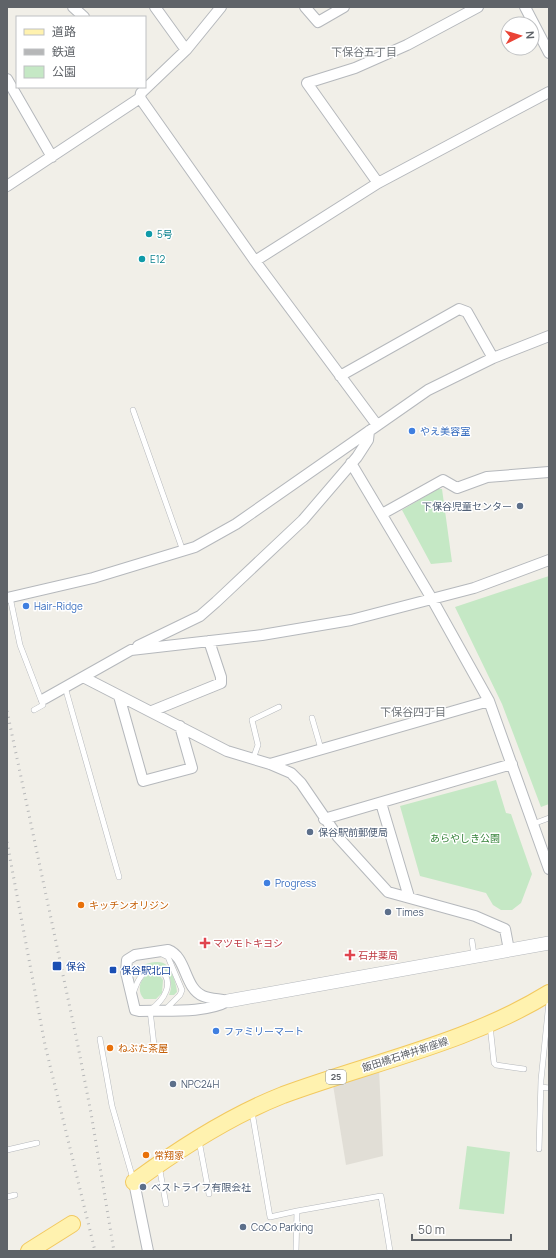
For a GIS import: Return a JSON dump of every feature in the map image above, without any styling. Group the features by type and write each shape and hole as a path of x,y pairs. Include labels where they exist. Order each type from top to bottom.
{"main road":[{"name":"飯田橋石神井新座線","path":"134,1182 195,1140 282,1096 358,1069 432,1046 524,1008 549,993"},
{"path":"29,1251 72,1224"}],"street":[{"path":"73,7 83,16"},
{"path":"155,7 186,50"},
{"path":"146,87 186,50 221,7"},
{"path":"306,7 318,22 344,7"},
{"path":"378,183 307,83 362,65 407,45 478,7"},
{"path":"525,7 549,52"},
{"path":"7,79 52,157"},
{"path":"255,261 378,183 549,92"},
{"path":"7,186 52,157 139,93 255,261 340,376 373,428"},
{"path":"340,376 458,309 466,312 493,358"},
{"path":"8,598 93,578 183,552 216,537 428,390 493,358 549,336"},
{"path":"42,699 131,650 200,616 303,520 351,463 368,440 373,428"},
{"path":"351,463 432,599 489,701 549,869"},
{"path":"382,514 443,480 457,488 487,477 549,472"},
{"path":"131,650 262,635 351,620 474,588 549,560"},
{"path":"152,711 221,683 221,677 209,641"},
{"path":"83,677 152,711 226,751 270,764 290,773 301,783 324,819 338,837 388,892 475,916 505,929 509,950"},
{"path":"119,696 143,781 192,768 180,726"},
{"path":"270,764 489,701"},
{"path":"324,819 512,764"},
{"path":"381,802 409,897"},
{"path":"228,1001 203,996 198,993 174,952 168,950 135,954 127,960 126,972 131,999 135,1010 165,1010 219,1006 228,1001 549,943"},
{"path":"134,1182 148,1251"}],"lane":[{"path":"133,410 183,552"},
{"path":"8,598 20,645 42,699 43,705 34,710"},
{"path":"65,687 119,877"},
{"path":"253,759 258,745 252,720 279,707"},
{"path":"312,718 321,749"},
{"path":"533,824 549,818"},
{"path":"472,940 474,956"},
{"path":"156,951 168,957 181,986 180,995 165,1010"},
{"path":"131,999 141,976 150,969 160,969 167,979 167,990 162,1000 150,1010 154,1045"},
{"path":"539,1149 541,1087 549,1002"},
{"path":"489,1022 494,1063 496,1065 524,1069"},
{"path":"100,1039 112,1106 134,1182"},
{"path":"541,1087 549,1088"},
{"path":"252,1110 270,1217 380,1196 390,1251"},
{"path":"195,1140 200,1146 209,1194"},
{"path":"7,1150 37,1143"},
{"path":"156,1166 160,1171 166,1204"},
{"path":"7,1197 15,1195"},
{"path":"296,1251 297,1211"}],"shaded area":[{"path":"379,1069 383,1156 346,1165 333,1085"}],"green space":[{"path":"438,489 442,489 452,562 431,564 402,510"},
{"path":"549,576 549,804 541,807 502,704 455,607"},
{"name":"あらやしき公園","path":"496,780 506,813 511,814 532,874 521,903 512,910 501,910 493,905 486,893 420,876 400,806"},
{"path":"148,963 164,963 169,969 177,989 177,992 174,995 169,995 171,983 169,975 160,966 147,967 137,977 137,973 140,968"},
{"path":"157,972 163,980 162,993 156,999 144,999 140,990 142,981 148,975"},
{"path":"467,1146 510,1152 504,1214 459,1209"}],"railway":[{"path":"7,711 77,1041 91,1113 114,1251"},
{"path":"7,842 45,1045 95,1251"}],"place":[{"name":"5号","path":"149,234"},
{"name":"E12","path":"142,259"},
{"name":"やえ美容室","path":"412,431"},
{"name":"下保谷児童センター","path":"520,506"},
{"name":"Hair-Ridge","path":"26,606"},
{"name":"保谷駅前郵便局","path":"310,832"},
{"name":"Progress","path":"267,883"},
{"name":"キッチンオリジン","path":"81,905"},
{"name":"Times","path":"388,912"},
{"name":"マツモトキヨシ","path":"205,943"},
{"name":"石井薬局","path":"350,955"},
{"name":"保谷","path":"57,966"},
{"name":"保谷駅北口","path":"113,970"},
{"name":"ファミリーマート","path":"216,1031"},
{"name":"ねぶた茶屋","path":"110,1048"},
{"name":"NPC24H","path":"173,1084"},
{"name":"常翔家","path":"146,1155"},
{"name":"ベストライフ有限会社","path":"143,1187"},
{"name":"CoCo Parking","path":"243,1227"}],"district":[{"name":"下保谷五丁目","path":"364,52"},
{"name":"下保谷四丁目","path":"413,712"}]}
